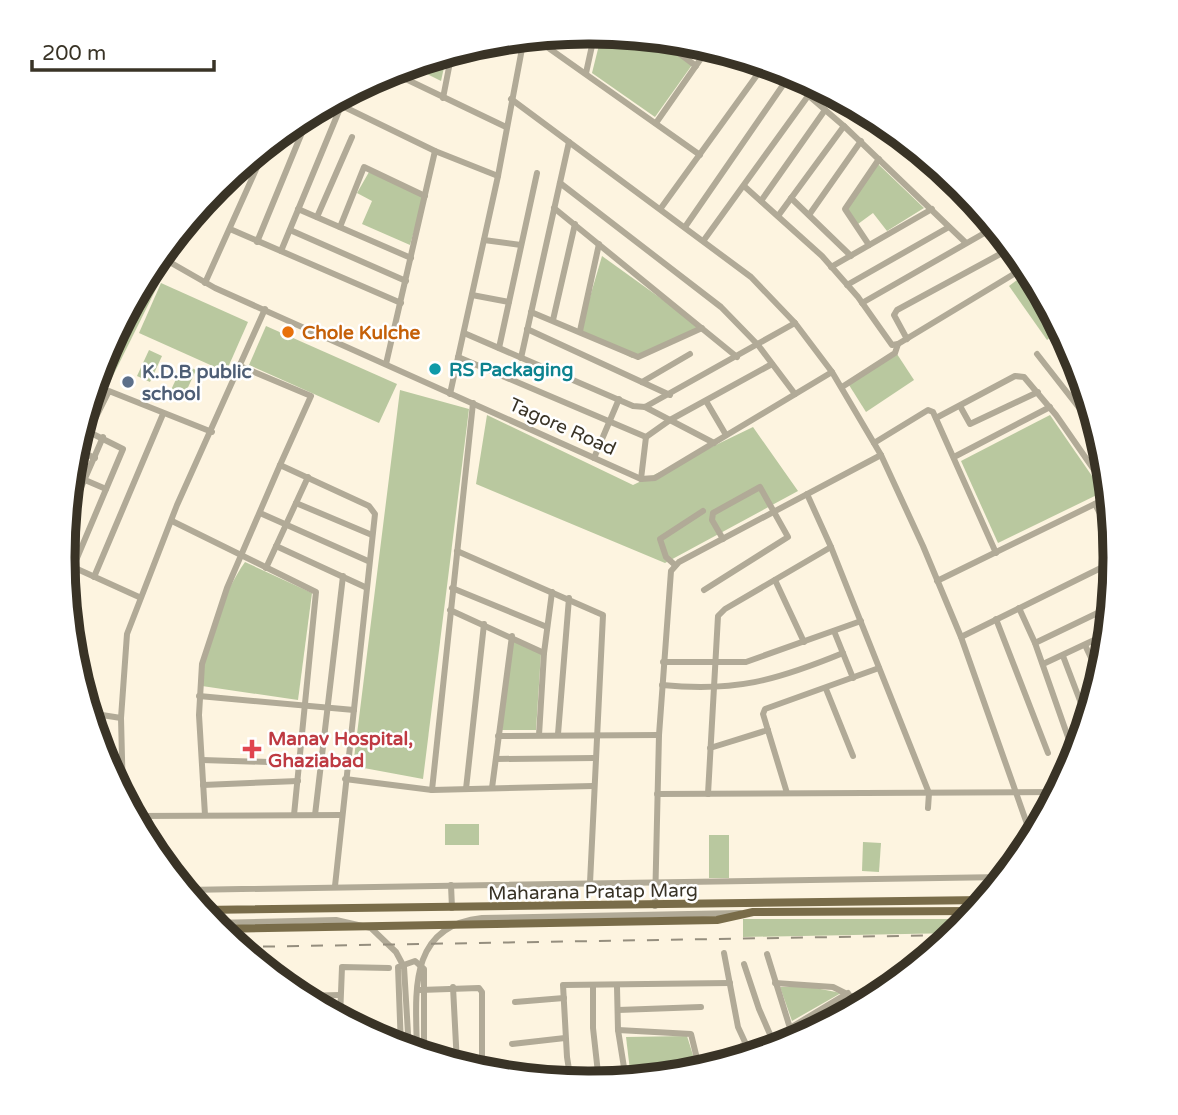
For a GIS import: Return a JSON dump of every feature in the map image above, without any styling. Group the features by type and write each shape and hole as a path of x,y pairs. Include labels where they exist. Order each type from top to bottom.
{"main road":[{"path":"952,911 953,900"},
{"name":"Maharana Pratap Marg","path":"234,929 717,920 742,914 971,900"},
{"name":"Maharana Pratap Marg","path":"217,911 655,906 865,907 961,911"},
{"path":"471,908 472,926"}],"street":[{"path":"586,73 592,44"},
{"path":"546,46 699,155"},
{"path":"450,394 498,176 522,48"},
{"path":"677,52 696,66"},
{"path":"656,123 701,57"},
{"path":"443,98 450,63"},
{"path":"661,208 759,73"},
{"path":"404,78 506,127"},
{"path":"685,227 785,83"},
{"path":"704,240 808,96 861,141 965,242"},
{"path":"511,99 751,277 795,323 832,372 881,456 937,580 961,637 1028,824"},
{"path":"343,107 435,151 498,176"},
{"path":"281,251 340,109"},
{"path":"761,201 825,110"},
{"path":"778,216 844,126"},
{"path":"257,242 303,131"},
{"path":"317,217 352,137"},
{"path":"809,215 861,141"},
{"path":"521,358 569,142"},
{"path":"386,365 435,151"},
{"path":"869,245 845,209 879,159"},
{"path":"205,283 259,164"},
{"path":"341,227 364,167 425,196"},
{"path":"499,348 537,173"},
{"path":"560,183 714,301 758,345 795,394"},
{"path":"744,186 848,285 889,342 898,344 1016,273"},
{"path":"792,198 851,256"},
{"path":"554,208 737,357"},
{"path":"298,209 411,258"},
{"path":"831,267 932,209"},
{"path":"553,320 575,224"},
{"path":"848,285 949,227"},
{"path":"230,229 401,303"},
{"path":"290,230 406,281"},
{"path":"862,303 986,232"},
{"path":"484,240 521,245"},
{"path":"580,331 599,244"},
{"path":"907,339 894,315 897,310 1002,253"},
{"name":"Tagore Road","path":"169,262 205,283 641,479"},
{"path":"472,295 509,302"},
{"path":"122,773 121,718 127,634 139,597 265,309"},
{"path":"531,312 638,357 702,328"},
{"path":"645,407 795,323"},
{"path":"527,329 670,394"},
{"path":"464,333 619,399 645,407 714,443"},
{"path":"842,387 895,354 898,344"},
{"path":"642,382 690,354"},
{"path":"1037,354 1080,409"},
{"path":"458,357 646,438"},
{"path":"772,364 670,420 646,438 641,479 655,478 832,372"},
{"path":"205,815 199,696 211,632 240,555 311,397 240,366"},
{"path":"936,418 1015,376 1024,377 1050,407 1095,472"},
{"path":"95,420 109,391 212,432"},
{"path":"960,406 970,424 1038,392"},
{"path":"594,458 619,399"},
{"path":"706,401 726,435"},
{"path":"432,790 473,403"},
{"path":"954,457 1050,407"},
{"path":"874,443 928,410 936,418 996,553"},
{"path":"94,577 163,414"},
{"path":"75,562 123,448 91,432"},
{"path":"80,491 103,437"},
{"path":"86,454 95,458"},
{"path":"655,906 663,662 669,578 675,565 881,456"},
{"path":"280,465 372,508 375,514 365,587 335,886"},
{"path":"266,568 308,477"},
{"path":"82,479 106,489"},
{"path":"704,590 788,540 764,488 757,488 711,517 723,539"},
{"path":"807,494 831,547 929,793 928,808"},
{"path":"937,580 1099,501"},
{"path":"296,503 372,535"},
{"path":"1095,503 1101,515"},
{"path":"675,565 666,557 660,539 703,512"},
{"path":"260,513 368,561"},
{"path":"172,521 316,592 294,815"},
{"path":"276,546 365,587"},
{"path":"708,794 712,689 717,622 721,612 831,547"},
{"path":"457,551 603,615 590,883"},
{"path":"961,637 1103,567"},
{"path":"75,568 139,597"},
{"path":"316,815 343,576"},
{"path":"775,580 804,642"},
{"path":"452,588 547,627"},
{"path":"539,735 544,653 552,592"},
{"path":"558,734 569,598"},
{"path":"1019,608 1043,664 1069,740"},
{"path":"450,610 512,636 544,653"},
{"path":"1035,643 1100,612"},
{"path":"996,620 1048,753"},
{"path":"663,662 714,664 754,660 861,621"},
{"path":"466,789 484,624"},
{"path":"834,631 853,678"},
{"path":"492,788 512,636"},
{"path":"1043,664 1096,640"},
{"path":"1085,645 1092,661"},
{"path":"662,685 712,689 749,685 843,653"},
{"path":"1063,656 1081,703"},
{"path":"787,793 763,713 769,705 826,689 879,668"},
{"path":"826,689 853,756"},
{"path":"199,696 354,710"},
{"path":"101,715 121,718"},
{"path":"710,748 768,730"},
{"path":"498,736 596,733 659,735"},
{"path":"496,759 594,758"},
{"path":"202,760 299,763"},
{"path":"345,779 432,790 593,786"},
{"path":"203,785 298,781"},
{"path":"657,794 1046,792"},
{"path":"145,816 341,815"},
{"path":"198,890 991,877"},
{"path":"451,885 452,908"},
{"path":"417,1041 419,964 434,940 460,923 482,918 725,912 742,914"},
{"path":"228,923 336,920 371,928 397,952 404,967 408,1038"},
{"path":"724,953 738,1027 745,1044 735,1050"},
{"path":"767,954 790,1028 848,993"},
{"path":"401,1035 398,967 412,961 424,969 424,1044"},
{"path":"744,964 771,1037"},
{"path":"340,1006 344,966 389,968"},
{"path":"567,1070 563,985 730,983"},
{"path":"775,984 816,984 855,997"},
{"path":"593,985 593,1028 598,1071"},
{"path":"401,991 474,986 482,992 482,1060"},
{"path":"617,986 618,1030 624,1070"},
{"path":"453,987 458,1054"},
{"path":"322,996 340,996"},
{"path":"515,1002 564,998"},
{"path":"618,1010 701,1007"},
{"path":"618,1030 691,1034 699,1059"},
{"path":"512,1044 565,1038"}],"green space":[{"path":"599,44 672,51 692,65 655,117 592,73"},
{"path":"445,65 441,81 422,72"},
{"path":"878,164 924,208 887,231 873,213 858,224 848,213 848,205"},
{"path":"369,172 424,197 410,245 362,224 372,201 357,193"},
{"path":"602,256 702,328 632,358 580,331"},
{"path":"165,271 100,402 128,330"},
{"path":"1020,278 1053,336 1047,340 1009,286"},
{"path":"161,283 248,322 226,372 139,333"},
{"path":"266,326 397,384 379,423 249,365"},
{"path":"149,350 162,356 150,382 137,376"},
{"path":"897,354 914,380 866,412 849,385"},
{"path":"183,364 196,370 184,396 171,390"},
{"path":"400,390 469,409 423,779 353,766"},
{"path":"487,415 633,485 753,427 798,491 665,563 476,484"},
{"path":"1050,415 1097,483 1098,494 998,543 961,461"},
{"path":"245,562 312,593 298,700 202,686 210,638 229,589"},
{"path":"513,639 541,653 536,730 502,730"},
{"path":"445,824 479,824 479,845 445,845"},
{"path":"709,835 729,835 729,878 709,878"},
{"path":"863,842 881,843 879,872 862,871"},
{"path":"743,919 954,919 939,933 743,937"},
{"path":"780,987 810,987 841,993 792,1021"},
{"path":"687,1036 694,1060 630,1069 626,1037"}],"railway":[{"path":"253,947 937,935"}],"place":[{"name":"Chole Kulche","path":"288,332"},
{"name":"RS Packaging","path":"435,369"},
{"name":"K.D.B public school","path":"128,382"},
{"name":"Manav Hospital, Ghaziabad","path":"252,749"}]}
